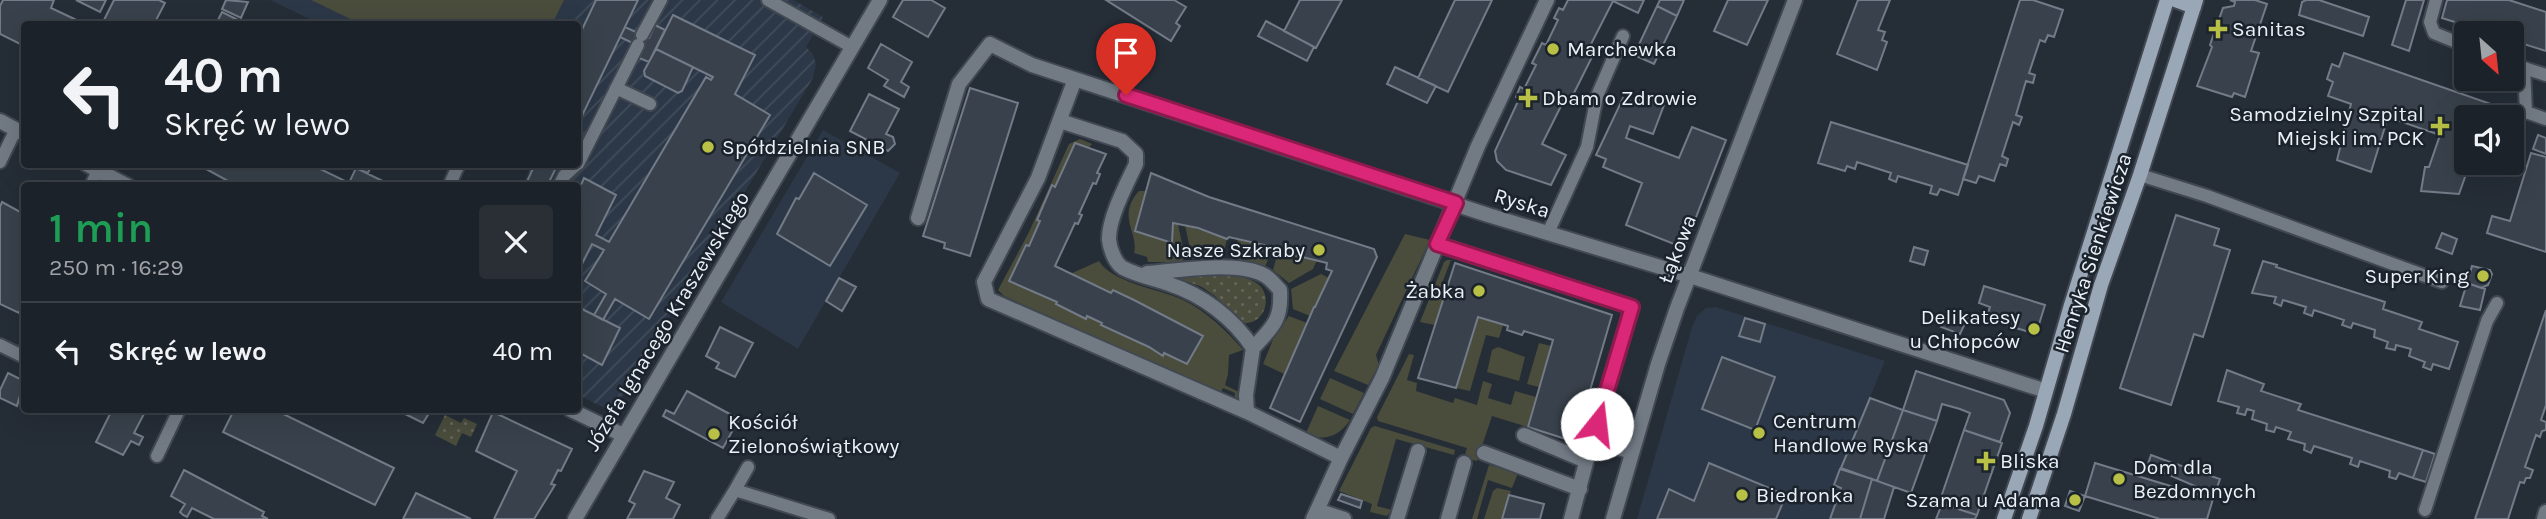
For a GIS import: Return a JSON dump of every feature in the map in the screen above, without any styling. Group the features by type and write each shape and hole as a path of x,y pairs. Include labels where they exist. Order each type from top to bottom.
{"main road":[{"name":"Henryka Sienkiewicza","path":"2004,519 2167,0"},
{"path":"2175,0 2195,4"},
{"name":"Henryka Sienkiewicza","path":"2029,519 2064,414 2101,285 2195,4"},
{"path":"2116,165 2140,175"}],"street":[{"name":"Józefa Ignacego Kraszewskiego","path":"575,519 880,0"},
{"path":"1344,519 1315,515 1382,378 1478,145 1547,0"},
{"name":"Łąkowa","path":"1613,519 1658,364 1795,0"},
{"name":"Ryska","path":"918,218 959,84 990,44 1032,65 2046,391"},
{"path":"1075,79 1038,178 984,282 988,299 1247,412 1341,458"},
{"path":"0,121 20,132"},
{"path":"1060,121 1122,141 1136,154 1136,164 1110,227 1109,242 1114,257 1122,267 1187,290 1206,301 1244,334 1253,348"},
{"path":"94,168 120,182"},
{"path":"1437,244 1632,307 1571,519"},
{"path":"1139,273 1224,268 1245,270 1265,275 1280,290 1282,310 1271,329 1253,348 1246,395 1247,412"},
{"path":"1587,401 1602,407"},
{"path":"577,413 623,435"},
{"path":"1524,435 1587,461"},
{"path":"1592,440 1632,452"},
{"path":"1397,519 1418,452"},
{"path":"1484,453 1580,489"},
{"path":"1448,519 1464,463"},
{"path":"2544,519 2546,512"}],"lane":[{"path":"581,156 661,0"},
{"path":"768,0 852,47"},
{"path":"2436,0 2430,22 2434,33 2454,41"},
{"path":"1548,233 1587,147 1597,96 1623,36"},
{"path":"2524,67 2546,75"},
{"path":"616,88 650,104"},
{"path":"2522,91 2526,112 2546,119"},
{"path":"0,162 20,132"},
{"path":"561,182 573,168"},
{"path":"2140,175 2196,192 2442,282"},
{"path":"2426,510 2487,321 2497,303"},
{"path":"0,345 21,356"},
{"path":"157,456 178,413"},
{"path":"717,519 748,467"},
{"path":"735,490 828,519"}],"shaded area":[{"path":"270,0 578,0 568,21 314,21"},
{"path":"578,0 793,0 823,17 806,47 813,54 816,64 813,78 613,412 581,396 581,182 524,182 531,168 581,168 581,21 568,21"},
{"path":"823,130 900,173 798,349 721,302"},
{"name":"Centrum Handlowe Ryska","path":"1716,307 1885,361 1841,467 1873,479 1861,519 1637,519 1692,327 1697,316 1706,308"}],"green space":[{"path":"311,0 564,0 554,21 355,21"},
{"path":"1080,139 1092,144 1055,187 1052,186 1029,246 1025,245 1009,281 1102,323 1101,326 1162,355 1164,353 1187,364 1202,335 1070,274 1099,261 1114,275 1192,305 1216,322 1243,350 1229,355 1225,385 1239,392 1238,403 1234,400 1235,393 1223,388 1220,394 1004,296 998,290 1029,232 1069,144"},
{"path":"1139,191 1146,191 1135,231 1171,243 1173,223 1178,224 1185,258 1181,262 1148,262 1147,257 1134,253 1129,209"},
{"path":"1185,225 1227,239 1222,259 1192,259"},
{"path":"1405,234 1430,240 1376,355 1379,365 1368,385 1334,371"},
{"path":"1238,239 1273,247 1265,267 1231,259"},
{"path":"1278,251 1317,260 1313,269 1289,283 1273,270"},
{"path":"1451,260 1439,291 1445,293 1435,325 1420,322 1444,262"},
{"path":"1321,274 1329,278 1310,316 1293,309 1291,289"},
{"path":"1183,276 1244,278 1260,286 1266,299 1262,314 1251,322 1242,323 1215,296 1202,287 1180,279"},
{"path":"1289,316 1307,323 1284,374 1263,364 1274,337"},
{"path":"1478,317 1503,325 1499,338 1486,335 1470,391 1456,388"},
{"path":"1539,343 1551,346 1539,387 1527,384"},
{"path":"1498,347 1525,357 1519,381 1487,372 1492,350"},
{"path":"1409,354 1414,355 1407,380 1417,383 1416,391 1453,403 1455,398 1477,405 1483,381 1492,384 1488,398 1511,405 1515,391 1536,397 1528,427 1492,416 1477,461 1464,458 1467,448 1378,421 1377,417"},
{"path":"1330,378 1364,393 1353,414 1320,399"},
{"path":"1318,406 1350,420 1336,434 1312,436 1306,433"},
{"path":"445,415 461,423 464,418 477,424 471,437 462,433 456,446 435,435"},
{"path":"1375,426 1455,450 1454,455 1396,439 1377,506 1392,510 1387,516 1370,512 1372,504 1339,491 1371,428"},
{"path":"1489,465 1518,473 1512,488 1488,480 1477,519 1472,519"},
{"path":"1497,488 1511,491 1502,519 1484,519 1493,491"}],"building":[{"path":"3,0 54,0 51,8 79,21 21,21 21,44 0,34 0,6"},
{"path":"76,0 106,0 100,12"},
{"path":"114,0 159,0 165,3 156,21 104,21"},
{"path":"226,0 248,2 241,18 222,9"},
{"path":"596,0 638,0 581,118 581,32"},
{"path":"903,0 931,0 945,8 928,37 893,17"},
{"path":"1106,0 1174,0 1186,7 1176,23 1180,26 1171,41"},
{"path":"1300,0 1342,0 1316,48 1284,31"},
{"path":"1455,0 1492,0 1448,92 1418,78"},
{"path":"1568,0 1644,0 1638,13 1613,1 1589,48 1595,51 1571,99 1566,96 1542,144 1566,155 1551,185 1506,170 1497,161 1495,151 1519,99 1516,97 1520,87 1524,89 1536,65 1532,63 1542,43 1546,45 1558,20 1554,18 1559,8 1563,10"},
{"path":"1660,0 1684,0 1677,16 1657,6"},
{"path":"1728,0 1768,0 1747,45 1714,31"},
{"path":"1858,0 1890,0 1878,30 1885,32 1882,40 1887,42 1877,70 1837,54"},
{"path":"2020,0 2033,0 2063,10 2054,37 2048,35 2045,42 2040,40 2029,73 2035,75 2033,83 2026,81 2016,115 2022,117 2019,125 2013,122 2002,156 2008,159 2006,166 2000,164 1994,181 1979,176 1976,183 1963,179"},
{"path":"2230,0 2255,0 2267,4 2251,51 2259,53 2245,97 2234,93 2232,97 2197,86 2223,8 2234,6 2235,2"},
{"path":"2319,0 2369,17 2363,36 2299,15 2302,2"},
{"path":"2406,0 2424,0 2409,51 2392,45"},
{"path":"2447,0 2509,0 2546,12 2546,51 2524,44 2524,21 2454,22 2442,18"},
{"path":"1657,6 1677,16 1654,64 1634,55"},
{"path":"222,12 238,20 238,21 218,21"},
{"name":"Spółdzielnia SNB","path":"673,15 755,55 735,94 770,115 649,319 615,299 603,320 594,315 606,294 585,281 604,250 592,244 581,266 581,185 584,178 616,195 596,235 609,242 706,77 711,80 713,77 656,49"},
{"path":"1266,21 1314,47 1307,61 1258,36"},
{"path":"655,25 665,30 649,62 639,58 643,48 620,37 625,27 649,38"},
{"path":"881,44 912,62 901,82 909,87 904,97 884,86 888,80 868,68"},
{"path":"656,49 693,67 682,91 678,93 645,76 644,71"},
{"name":"Samodzielny Szpital Miejski im. PCK","path":"2344,53 2491,104 2454,105 2454,175 2466,175 2459,194 2421,191 2425,167 2429,167 2440,135 2388,117 2371,172 2337,160 2351,104 2328,96 2333,82 2327,79 2332,64 2339,67"},
{"path":"1395,67 1436,86 1427,103 1387,84"},
{"path":"970,88 1018,103 970,256 944,248 945,243 923,236"},
{"path":"869,94 899,109 886,134 893,137 895,144 888,151 850,131"},
{"path":"1641,96 1664,105 1653,134 1630,126 1626,138 1679,158 1692,127 1726,140 1684,248 1626,225 1642,183 1603,167 1606,159 1596,155 1623,98 1637,105"},
{"path":"1831,122 1968,165 1958,195 1940,189 1937,195 1930,193 1932,186 1898,176 1896,182 1889,179 1891,173 1857,162 1855,169 1847,166 1845,171 1818,163"},
{"path":"2538,135 2546,138 2546,154 2533,149"},
{"path":"1075,143 1106,154 1097,173 1100,174 1096,184 1093,183 1079,214 1082,215 1078,224 1075,223 1055,266 1111,293 1113,290 1203,336 1187,364 1164,353 1163,356 1101,325 1102,323 1087,316 1086,319 1056,304 1057,302 1009,281 1026,245 1029,246 1052,185 1055,187"},
{"path":"2531,153 2546,157 2546,252 2487,233 2492,216 2510,221"},
{"path":"204,168 318,168 347,182 230,182"},
{"path":"355,168 370,168 368,173"},
{"path":"356,168 385,182 349,182"},
{"path":"533,168 556,168 549,182 527,182"},
{"path":"814,173 867,205 830,266 777,234 796,198 799,199"},
{"path":"1151,173 1209,197 1374,249 1377,257 1300,422 1270,408 1332,271 1326,269 1327,263 1278,251 1278,248 1229,237 1227,239 1198,228 1173,223 1172,243 1135,231"},
{"path":"2,202 21,212 19,313 0,304"},
{"path":"2176,215 2219,229 2214,245 2230,250 2203,337 2194,334 2171,405 2120,388"},
{"path":"2442,233 2457,239 2452,254 2436,248"},
{"path":"1914,247 1928,251 1924,265 1910,261"},
{"path":"2263,261 2385,302 2383,309 2422,322 2419,329 2458,342 2449,369 2433,364 2431,370 2423,367 2425,362 2409,356 2411,349 2396,345 2395,350 2386,348 2388,342 2374,337 2375,330 2353,323 2351,328 2342,325 2344,320 2314,310 2312,316 2304,313 2306,307 2283,300 2281,306 2274,303 2276,297 2252,293"},
{"path":"1455,263 1612,315 1575,442 1528,427 1553,340 1524,331 1522,335 1507,330 1508,326 1478,317 1456,388 1418,378"},
{"path":"2472,266 2490,270 2492,274 2488,285 2481,288 2467,283"},
{"path":"839,278 856,287 842,311 826,301"},
{"path":"2467,283 2485,289 2480,310 2460,306"},
{"path":"1984,286 2045,305 2036,334 1986,319 1990,307 1979,303"},
{"path":"581,308 620,328 602,365 581,354"},
{"path":"2546,310 2546,405 2541,420 2546,422 2546,430 2542,431 2540,437 2536,435 2525,467 2533,470 2530,478 2526,478 2524,483 2520,482 2508,519 2475,519"},
{"path":"1952,312 1968,317 1960,334 1941,327 1944,318 1950,320"},
{"path":"1745,318 1765,324 1760,342 1739,336"},
{"path":"720,327 753,343 735,377 716,368 719,363 706,356"},
{"path":"1722,357 1775,377 1755,430 1702,409"},
{"path":"2227,370 2264,384 2261,391 2301,404 2298,410 2423,450 2413,478 2399,473 2396,479 2389,477 2390,471 2360,461 2358,467 2350,464 2352,458 2314,446 2311,453 2304,450 2305,444 2288,439 2291,432 2276,427 2274,432 2266,430 2267,424 2252,419 2254,411 2247,409 2245,415 2237,413 2239,407 2218,401"},
{"path":"1916,371 2004,400 2010,413 2000,442 1964,430 1970,413 1960,409 1942,404 1937,421 1903,410"},
{"path":"8,373 21,380 17,406 0,398 0,390"},
{"name":"Kościół Zielonoświątkowy","path":"687,391 739,419 723,448 663,416 666,410 674,414"},
{"path":"1870,398 1903,410 1877,481 1841,468"},
{"path":"1903,410 1937,421 1911,493 1877,481"},
{"path":"110,413 144,413 134,433 143,437 139,445 131,441 123,455 96,442"},
{"path":"232,413 281,413 394,468 375,505 223,432"},
{"path":"403,413 429,413 423,423"},
{"path":"493,413 572,449 561,471 558,470 551,484 555,485 534,519 494,519 517,471 476,451"},
{"path":"1964,430 2002,443 1977,515 1939,503"},
{"path":"2423,450 2435,454 2426,482 2413,478"},
{"path":"2151,455 2173,463 2169,475 2147,467"},
{"path":"1709,463 1786,495 1776,519 1657,519 1669,489 1694,501"},
{"name":"Dom dla Bezdomnych","path":"2095,463 2213,499 2207,519 2160,519 2085,496"},
{"path":"2173,463 2220,479 2213,499 2200,495 2202,489 2169,475"},
{"path":"1840,469 1872,479 1860,519 1830,519 1841,488 1834,485"},
{"path":"184,470 264,512 262,516 268,519 214,519 192,508 187,517 183,515 180,512 185,504 171,496"},
{"path":"644,471 674,482 666,498 680,505 673,519 627,519 635,504 629,501"},
{"path":"1872,479 1894,487 1884,519 1860,519"},
{"name":"Szama u Adama","path":"2070,491 2085,496 2079,511 2065,506"},
{"path":"416,493 471,519 403,519"},
{"path":"1341,494 1362,501 1360,508 1338,500"},
{"path":"1509,495 1544,504 1540,519 1502,519"},
{"path":"1942,504 1977,515 1975,519 1936,519"}],"place":[{"name":"Sanitas","path":"2218,29"},
{"name":"Marchewka","path":"1553,49"},
{"name":"Dbam o Zdrowie","path":"1528,98"},
{"name":"Samodzielny Szpital Miejski im. PCK","path":"2440,126"},
{"name":"Spółdzielnia SNB","path":"708,147"},
{"name":"Nasze Szkraby","path":"1319,250"},
{"name":"Super King","path":"2483,276"},
{"name":"Żabka","path":"1479,291"},
{"name":"Delikatesy u Chłopców","path":"2034,329"},
{"name":"Centrum Handlowe Ryska","path":"1759,433"},
{"name":"Kościół Zielonoświątkowy","path":"714,434"},
{"name":"Bliska","path":"1986,461"},
{"name":"Dom dla Bezdomnych","path":"2119,479"},
{"name":"Biedronka","path":"1742,495"},
{"name":"Szama u Adama","path":"2075,500"}],"route":[{"path":"1126,95 1456,203 1437,244 1632,307 1597,424"}]}
